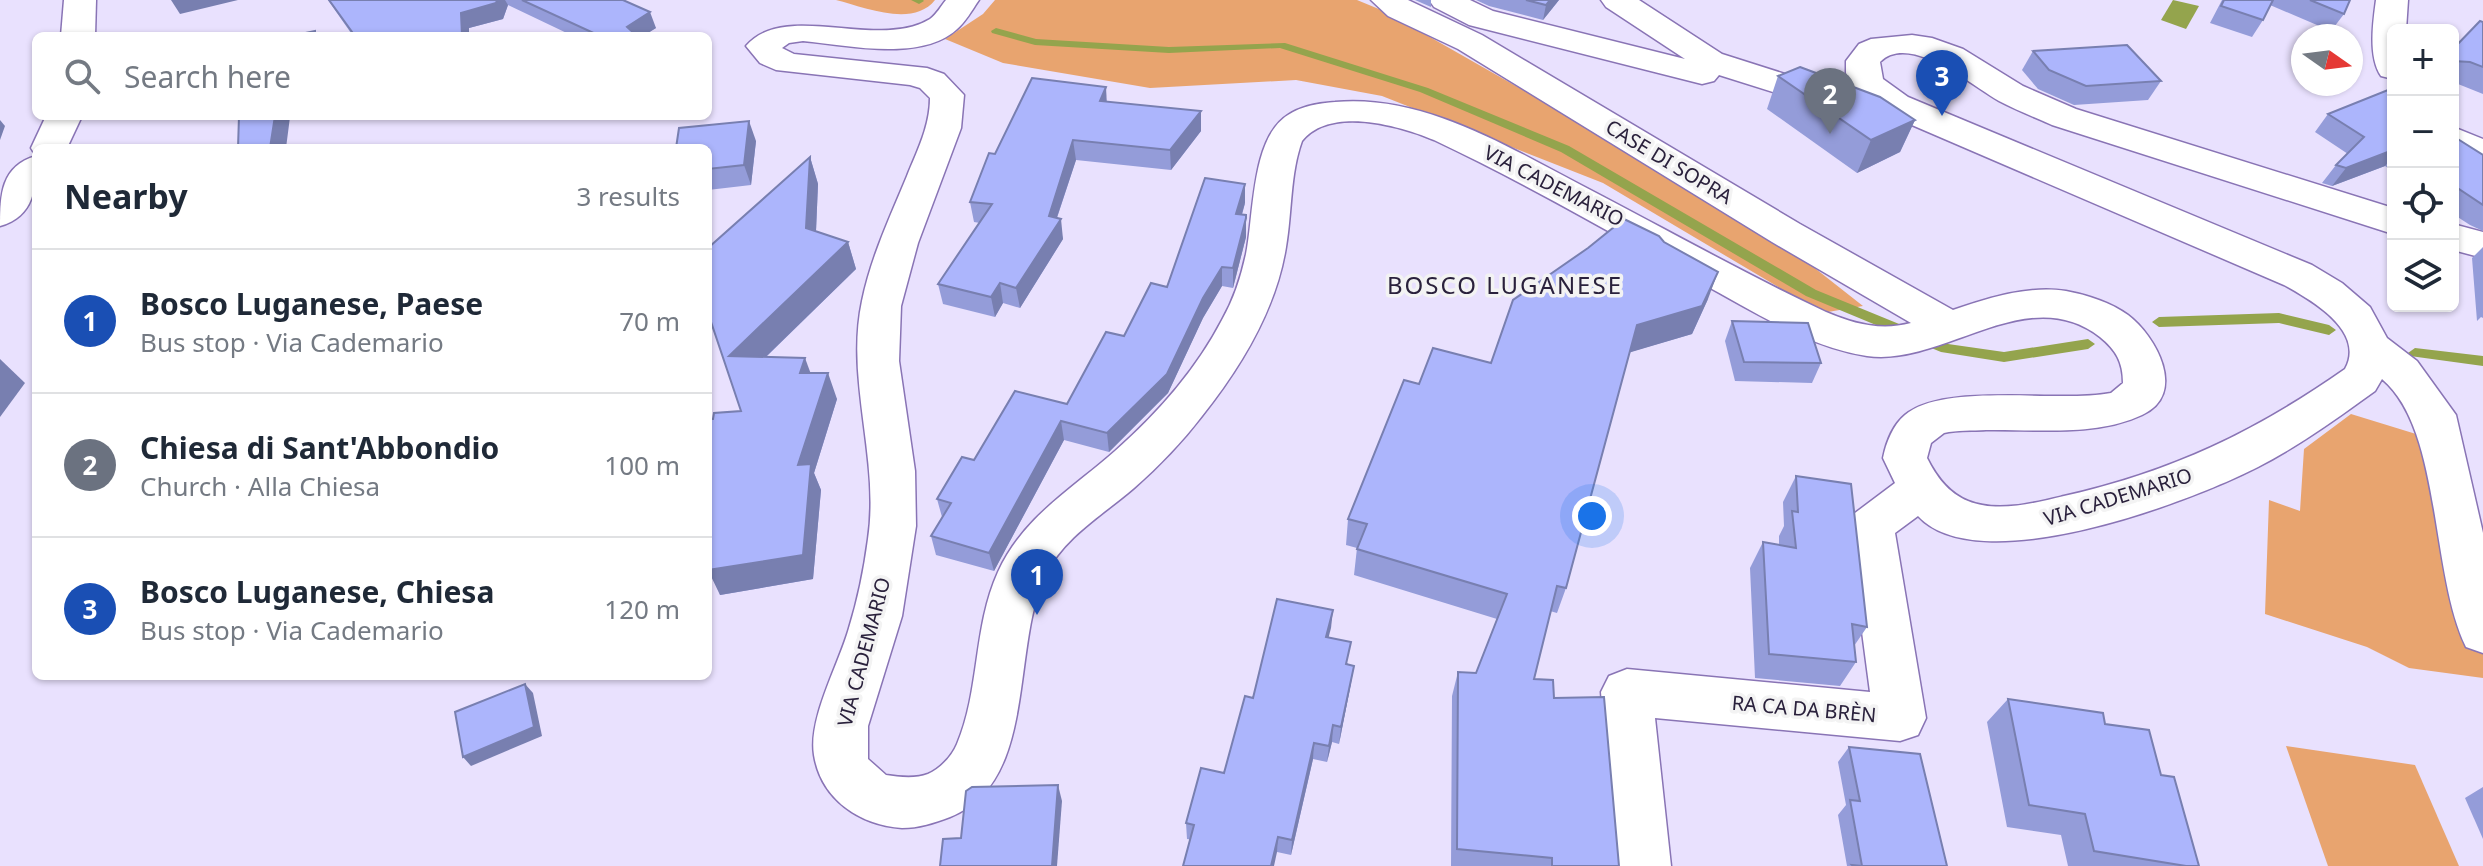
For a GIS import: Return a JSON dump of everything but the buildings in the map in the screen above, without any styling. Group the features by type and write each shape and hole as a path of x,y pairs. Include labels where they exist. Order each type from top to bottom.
{"street":[{"path":"78,32 80,0"},
{"name":"VIA CADEMARIO","path":"963,0 944,22 917,30 889,30 833,16 806,15 777,26 767,35 763,46 767,54 793,64 915,75 932,81 947,95 947,121 904,232 883,297 879,323 879,380 895,478 894,521 874,627 846,715 840,756 857,786 872,796 895,802 920,803 943,795 963,782 984,742 1016,588 1030,557 1076,506 1119,474 1163,433 1207,379 1257,287 1277,164 1288,133 1302,120 1353,112 1379,114 1439,129 1628,223 1736,284 1818,325 1877,342 1932,332 2017,306 2037,303 2077,307 2114,326 2128,338 2139,354 2144,373 2143,390 2135,401 2101,411 1965,413 1925,420 1914,429 1905,458 1920,489 1950,513 1978,523 2024,525 2140,494 2243,454 2360,380 2368,370 2370,346"},
{"name":"CASE DI SOPRA","path":"1387,0 1399,9 1470,42 1786,233 1932,332"},
{"path":"1445,0 1481,18 1702,74 1710,61"},
{"path":"1617,0 1710,61 1812,93 1905,128 1950,129"},
{"path":"2389,24 2392,0"},
{"path":"2387,219 2064,117 2011,93 1972,67 1932,48 1895,44 1871,51 1863,61 1863,73 1878,95 1950,129 2298,275 2346,306 2362,325 2370,346 2408,379 2434,415 2471,591 2483,632"},
{"path":"51,144 62,120"},
{"path":"2459,141 2483,154"},
{"path":"0,213 32,173"},
{"path":"2459,239 2483,245"},
{"name":"RA CA DA BRÈN","path":"1643,866 1627,692 1900,718 1871,526 1920,489"}],"shaded area":[{"path":"836,0 935,0 914,13 901,14"},
{"path":"995,0 1357,0 1386,12 1709,196 1779,240 1863,306 1822,313 1603,183 1382,96 1296,80 1150,88 1003,63 945,39 983,14"},
{"path":"2173,0 2199,6 2186,29 2161,20"},
{"path":"2351,414 2442,442 2483,632 2483,678 2409,668 2367,647 2265,614 2269,500 2300,511 2304,449"},
{"path":"2286,746 2415,765 2459,866 2328,866"}],"waterway":[{"path":"996,31 1035,42 1169,50 1281,45 1424,90 1565,149 1811,293 1946,349 2004,357 2088,344"},
{"path":"2159,322 2279,318 2329,330"},
{"path":"2415,353 2483,361"}],"place":[{"name":"Bosco Luganese, Chiesa","path":"1942,116"},
{"name":"Chiesa di Sant'Abbondio","path":"1830,134"},
{"name":"Bosco Luganese, Paese","path":"1037,615"}],"district":[{"name":"BOSCO LUGANESE","path":"1505,286"}]}
